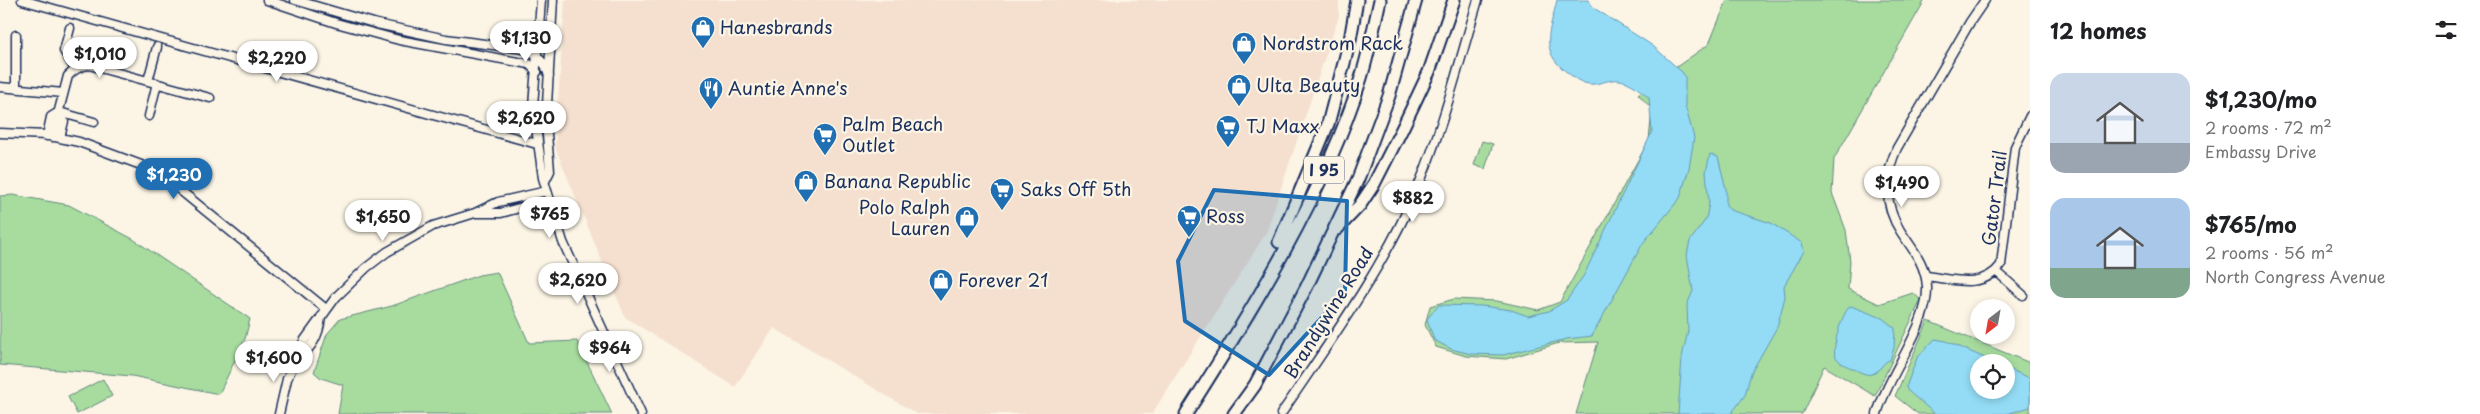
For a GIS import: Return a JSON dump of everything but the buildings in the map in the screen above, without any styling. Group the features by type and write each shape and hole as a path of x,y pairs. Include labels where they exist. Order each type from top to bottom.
{"highway":[{"path":"1240,328 1302,193 1328,124 1350,40 1357,0"},
{"name":"I 95","path":"1186,414 1240,328 1314,194 1361,78 1380,0"},
{"name":"I 95","path":"1234,414 1255,385 1307,286 1358,179 1386,104 1416,0"},
{"path":"1329,237 1360,205 1374,184 1429,72 1454,0"}],"street":[{"path":"22,0 537,144"},
{"path":"267,0 336,23 399,40 529,64 537,72"},
{"path":"295,0 400,29 466,42 531,50 545,65 549,76"},
{"path":"541,0 533,106 537,144 549,200 563,242 641,414"},
{"path":"545,181 550,170 546,122 553,0"},
{"name":"Brandywine Road","path":"1281,414 1379,266 1417,189 1438,136 1478,0"},
{"path":"1878,414 1922,314 1927,293 1926,276 1919,256 1903,234 1892,214 1888,197 1890,168 1897,148 1970,22 1985,0"},
{"path":"70,28 64,51 75,69"},
{"path":"16,35 16,88"},
{"path":"148,81 157,47"},
{"path":"53,137 62,93 68,76 75,69 89,65 210,98"},
{"path":"149,116 157,83"},
{"path":"0,87 62,93"},
{"path":"59,112 94,122"},
{"name":"Gator Trail","path":"1926,276 1975,281 1986,279 1996,271 2004,254 2016,147 2030,116"},
{"path":"0,133 53,137 121,156 160,176 323,313"},
{"path":"279,414 286,379 295,360 297,347 312,322 323,313 351,282 387,252 433,226 475,213 498,202 547,191"},
{"path":"475,213 501,213 549,200"},
{"path":"1996,271 2023,295"},
{"path":"295,360 308,351 320,332 323,313"}],"highlighted area":[{"path":"1214,190 1347,201 1345,292 1269,375 1185,321 1178,261"}],"shaded area":[{"path":"565,0 1339,0 1339,16 1266,233 1152,414 917,414 774,328 735,387 625,317 555,147"}],"green space":[{"path":"1727,0 1925,0 1834,159 1832,193 1846,230 1850,261 1848,289 1879,304 1913,293 1921,300 1875,396 1824,366 1802,414 1576,414 1598,342 1559,343 1506,359 1466,356 1436,347 1425,325 1430,306 1454,299 1497,301 1538,310 1560,302 1649,140 1652,109 1638,94 1709,44"},
{"path":"1482,141 1493,144 1485,169 1474,165"},
{"path":"13,195 69,205 133,239 250,319 245,339 219,394 132,376 0,365 0,196"},
{"path":"497,272 529,343 577,341 612,414 338,414 343,385 321,378 314,372 327,334 340,319 392,306 479,275"},
{"path":"1928,321 1970,338 1970,344 1984,344 2008,354 1970,354 1970,399 2015,399 2015,357 2030,363 2030,414 1918,414 1895,396"},
{"path":"103,379 112,396 77,414 68,397"}],"water":[{"path":"1557,0 1588,0 1594,8 1653,46 1683,73 1685,77 1685,105 1694,138 1689,168 1680,198 1643,243 1592,336 1567,339 1503,355 1471,354 1451,349 1434,340 1427,319 1439,305 1482,306 1511,310 1528,316 1549,311 1567,300 1584,275 1652,132 1649,98 1637,88 1628,82 1617,80 1595,84 1583,83 1568,73 1553,57 1549,48 1549,31"},
{"path":"1710,154 1718,157 1726,189 1726,205 1730,210 1771,223 1802,243 1804,251 1784,286 1785,297 1777,327 1751,373 1745,395 1731,414 1678,414 1682,357 1688,331 1687,305 1693,291 1687,255 1690,241 1706,219 1709,203 1706,172"},
{"path":"1851,306 1882,318 1895,328 1894,348 1890,360 1872,374 1865,374 1846,365 1838,360 1835,355 1835,344 1839,329 1845,314"},
{"path":"1935,339 1946,341 1976,354 1970,354 1970,399 2015,399 2015,372 2030,378 2030,407 2007,414 1935,414 1908,391 1906,387 1917,358"}],"place":[{"name":"Hanesbrands","path":"703,49"},
{"name":"Nordstrom Rack","path":"1244,65"},
{"name":"Ulta Beauty","path":"1239,107"},
{"name":"Auntie Anne's","path":"711,110"},
{"name":"TJ Maxx","path":"1228,148"},
{"name":"Palm Beach Outlet","path":"825,156"},
{"name":"Banana Republic","path":"806,203"},
{"name":"Saks Off 5th","path":"1002,211"},
{"name":"Ross","path":"1189,238"},
{"name":"Polo Ralph Lauren","path":"967,239"},
{"name":"Forever 21","path":"941,302"}]}
